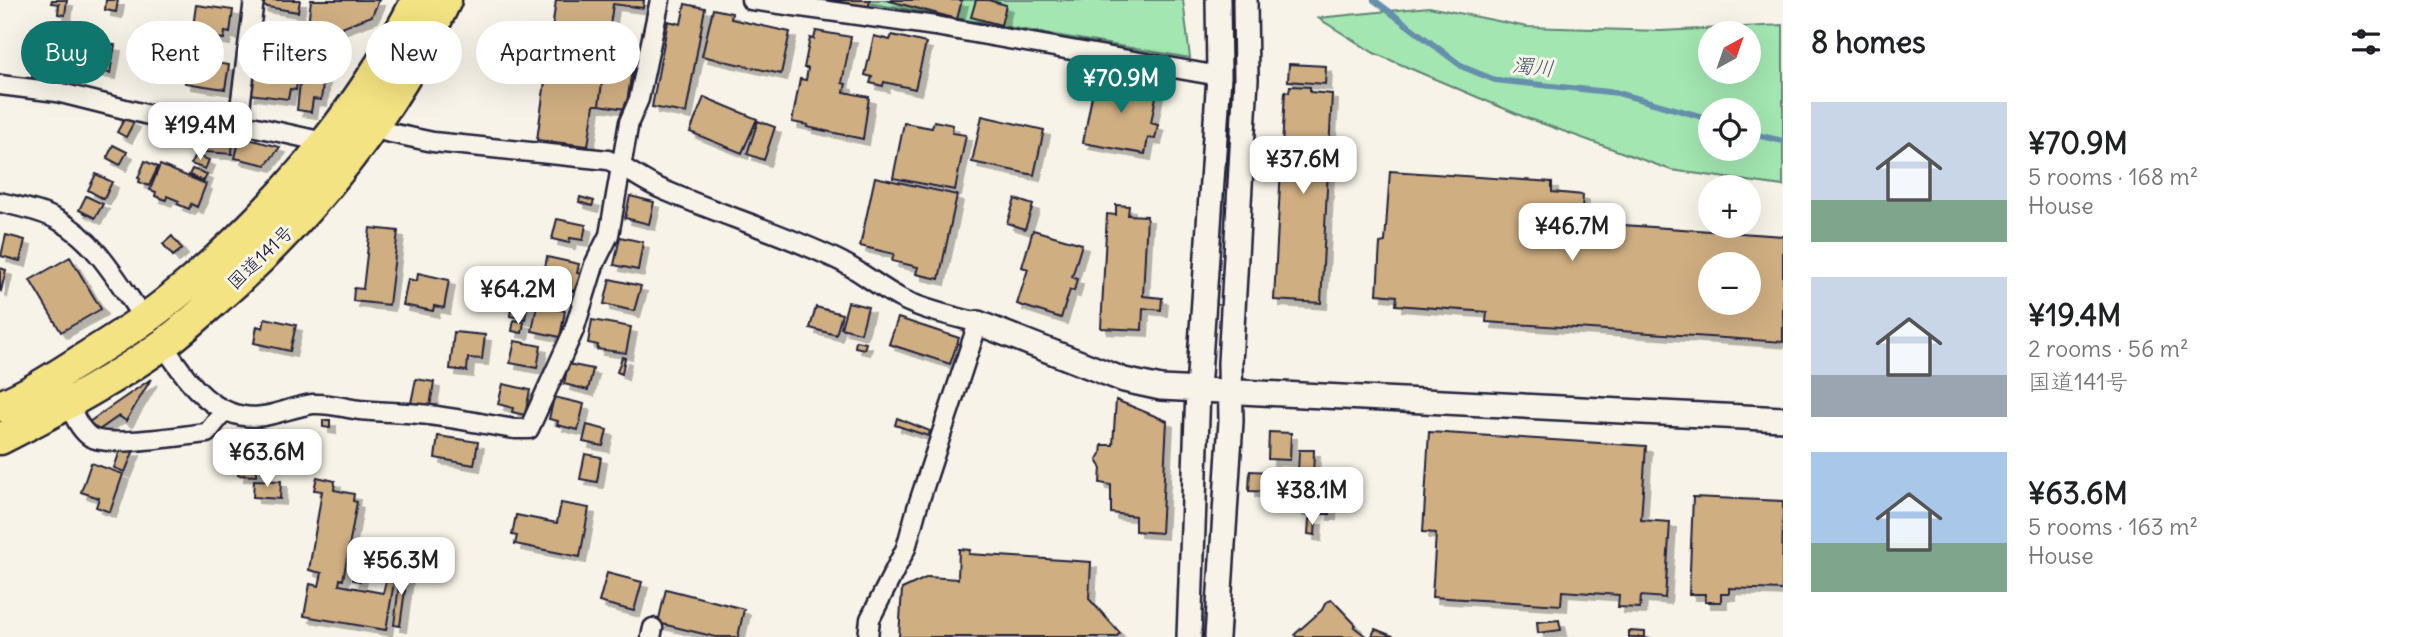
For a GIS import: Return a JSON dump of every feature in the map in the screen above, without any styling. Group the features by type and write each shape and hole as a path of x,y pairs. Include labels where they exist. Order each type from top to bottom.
{"highway":[{"name":"国道141号","path":"0,406 54,377 167,303 261,215 324,142 372,76 416,0"},
{"name":"国道141号","path":"0,439 69,404 163,345 268,253 311,206 374,125 413,62 446,0"}],"street":[{"path":"238,123 254,0"},
{"path":"163,345 201,395 225,410 250,417 270,417 312,404 335,404 360,410 422,414 529,429 573,330 594,265 609,236 629,122 639,99 660,0"},
{"path":"751,0 935,26 1219,76"},
{"path":"1189,637 1198,390 1219,76 1218,0"},
{"path":"1217,637 1231,421 1230,359 1246,79 1245,0"},
{"path":"0,85 57,92 181,123 238,123 324,142"},
{"path":"374,125 386,132 433,142 608,160 662,190 838,260 899,298 921,308 978,323 1124,380 1161,388 1783,419"},
{"path":"0,202 34,210 58,220 75,232 91,246 144,319"},
{"path":"868,637 870,619 906,548 978,323"},
{"path":"69,404 80,426 91,438 112,442 207,433 225,410"}],"green space":[{"path":"850,0 1183,0 1190,58"},
{"path":"1429,7 1527,27 1661,31 1698,29 1698,84 1761,84 1761,26 1783,25 1783,186 1761,183 1761,175 1706,175 1671,170 1524,117 1374,53 1318,18"}],"building":[{"path":"52,0 67,0 65,15 58,14 59,4 51,3"},
{"path":"106,0 118,0 116,12 105,10"},
{"path":"262,0 300,0 298,12 261,6"},
{"path":"311,0 379,0 372,16 352,23 352,21 308,21"},
{"path":"556,0 644,0 643,8 613,4 611,21 553,21"},
{"path":"821,0 870,0 867,13"},
{"path":"886,0 962,0 957,19"},
{"path":"976,0 1006,5 1001,25 971,17"},
{"path":"685,4 705,8 686,113 652,107 668,21 681,24"},
{"path":"196,5 233,10 230,33 225,32 224,39 224,21 194,21"},
{"path":"713,9 732,13 731,19 790,32 781,74 702,56"},
{"path":"816,31 851,37 842,83 846,84 844,92 869,97 863,139 792,122 800,79 806,80 808,68 804,68 810,38 814,39"},
{"path":"892,35 926,43 915,89 884,82 883,86 870,83 872,77 865,75 874,36 890,40"},
{"path":"224,64 229,65 225,89 192,84 224,84"},
{"path":"1289,64 1326,66 1325,84 1288,81"},
{"path":"1096,75 1158,86 1151,123 1158,125 1155,139 1148,138 1145,154 1083,143"},
{"path":"250,84 297,84 296,90 290,89 288,99 249,94"},
{"path":"300,84 323,84 321,100 313,99 311,112 297,110"},
{"path":"545,84 602,84 599,105 594,105 588,146 537,140"},
{"path":"602,84 630,84 626,109 599,105"},
{"path":"1290,86 1310,87 1310,92 1332,94 1321,303 1274,300 1285,91 1289,92"},
{"path":"704,97 757,119 742,153 690,132"},
{"path":"982,116 1044,130 1034,175 972,162"},
{"path":"125,118 134,122 126,137 117,132"},
{"path":"758,121 775,127 764,160 747,154"},
{"path":"934,121 953,125 952,133 966,135 955,190 893,178 904,123 932,128"},
{"path":"186,132 233,137 232,154 194,151 195,143 185,143"},
{"path":"240,137 280,147 266,165 235,158"},
{"path":"113,145 127,152 120,165 107,158"},
{"path":"195,155 209,160 205,169 191,164"},
{"path":"145,161 158,167 149,186 139,182 138,178"},
{"path":"160,165 206,184 197,207 191,204 189,209 167,196 166,200 155,196 156,192 150,190"},
{"path":"192,169 207,174 204,181 189,175"},
{"path":"1390,171 1552,182 1552,192 1583,195 1582,209 1609,211 1609,224 1698,230 1698,238 1783,236 1783,342 1486,322 1487,312 1396,305 1397,296 1377,294 1380,243 1385,242"},
{"path":"96,174 112,182 104,199 88,190"},
{"path":"875,177 957,195 939,279 916,274 918,267 892,261 894,254 860,246"},
{"path":"86,196 103,204 95,218 79,210"},
{"path":"630,196 654,202 649,224 625,218"},
{"path":"580,197 594,201 592,206 579,202"},
{"path":"1015,199 1033,205 1025,229 1007,223"},
{"path":"1116,205 1129,206 1128,215 1147,216 1143,296 1162,298 1161,310 1143,308 1142,330 1101,328 1107,214 1116,215"},
{"path":"557,219 586,225 583,240 570,238 569,243 552,239"},
{"path":"370,228 398,231 389,305 353,301 354,288 363,289"},
{"path":"1033,230 1082,244 1072,277 1077,279 1074,291 1070,290 1061,318 1017,304 1028,269 1022,267"},
{"path":"6,235 25,240 20,261 1,256"},
{"path":"172,236 182,249 173,256 163,244"},
{"path":"620,237 643,242 638,270 614,265"},
{"path":"70,257 101,309 61,332 30,280"},
{"path":"547,257 579,264 577,273 581,274 574,291 542,284"},
{"path":"0,268 6,270 1,291 0,290"},
{"path":"418,273 449,280 444,308 434,306 433,311 403,305 408,279 417,281"},
{"path":"610,279 641,286 634,311 604,304"},
{"path":"512,301 528,303 525,319 510,316"},
{"path":"848,302 868,307 861,333 841,328"},
{"path":"537,305 565,311 560,337 532,331"},
{"path":"816,307 842,314 836,335 810,328"},
{"path":"265,318 296,325 290,351 254,343 257,326 263,328"},
{"path":"898,318 959,338 950,364 889,344"},
{"path":"514,320 524,322 522,333 512,331"},
{"path":"592,320 631,327 626,353 597,349 598,345 588,343"},
{"path":"454,332 485,335 482,359 468,358 467,371 450,369"},
{"path":"515,341 541,346 537,368 510,363"},
{"path":"856,341 866,343 864,349 855,347"},
{"path":"622,357 625,358 622,374 617,372"},
{"path":"568,364 593,369 588,390 564,384"},
{"path":"151,379 126,421 119,416 96,432 89,422"},
{"path":"416,379 434,382 430,406 411,403"},
{"path":"503,384 530,390 525,415 512,412 513,408 498,404"},
{"path":"554,397 584,404 578,430 557,425 558,421 549,419"},
{"path":"1116,400 1167,421 1161,533 1135,531 1135,516 1111,513 1111,485 1100,483 1101,467 1097,460 1102,445 1113,445"},
{"path":"897,418 930,431 928,436 895,425"},
{"path":"323,420 330,420 330,428 323,427"},
{"path":"587,425 607,430 603,446 583,442"},
{"path":"1269,432 1291,433 1290,460 1268,459"},
{"path":"1429,432 1646,446 1641,520 1670,522 1665,598 1641,596 1640,608 1618,607 1619,595 1562,591 1561,605 1432,597 1436,533 1423,532"},
{"path":"438,436 478,442 474,465 435,458"},
{"path":"134,450 125,472 114,468 120,451"},
{"path":"1299,450 1314,450 1312,510 1297,510 1297,493 1249,491 1250,471 1298,473"},
{"path":"585,454 601,457 597,482 580,479"},
{"path":"240,458 257,460 256,476 238,475"},
{"path":"91,463 123,474 110,512 96,507 99,498 81,492"},
{"path":"317,477 335,481 334,490 354,494 353,501 357,502 343,580 340,579 339,585 383,593 386,581 394,582 386,630 304,616 310,584 319,586 322,573 309,570 322,491 314,490"},
{"path":"254,480 281,481 280,499 253,497"},
{"path":"1323,495 1331,495 1330,514 1322,514"},
{"path":"1693,497 1783,501 1782,590 1729,588 1729,594 1721,594 1721,602 1705,602 1705,594 1689,594"},
{"path":"561,503 589,508 580,557 515,544 517,536 512,535 516,515 557,523"},
{"path":"1309,519 1316,519 1315,535 1308,534"},
{"path":"358,547 366,548 360,581 353,580"},
{"path":"959,549 970,550 969,554 1091,562 1089,599 1120,633 1116,637 899,637 902,589 928,577 958,579"},
{"path":"401,569 408,569 400,626 394,625"},
{"path":"607,573 642,582 634,611 599,602"},
{"path":"666,589 744,609 738,637 716,637 658,623"},
{"path":"1332,600 1356,625 1354,627 1367,637 1296,637 1295,634 1322,610 1326,602"},
{"path":"1559,620 1561,630 1538,633 1537,622"},
{"path":"1375,629 1395,637 1372,636"},
{"path":"1629,631 1645,632 1645,637 1629,637"}],"waterway":[{"name":"濁川","path":"1374,0 1463,67 1495,80 1618,93 1698,116"},
{"name":"濁川","path":"1761,136 1783,141"}]}
